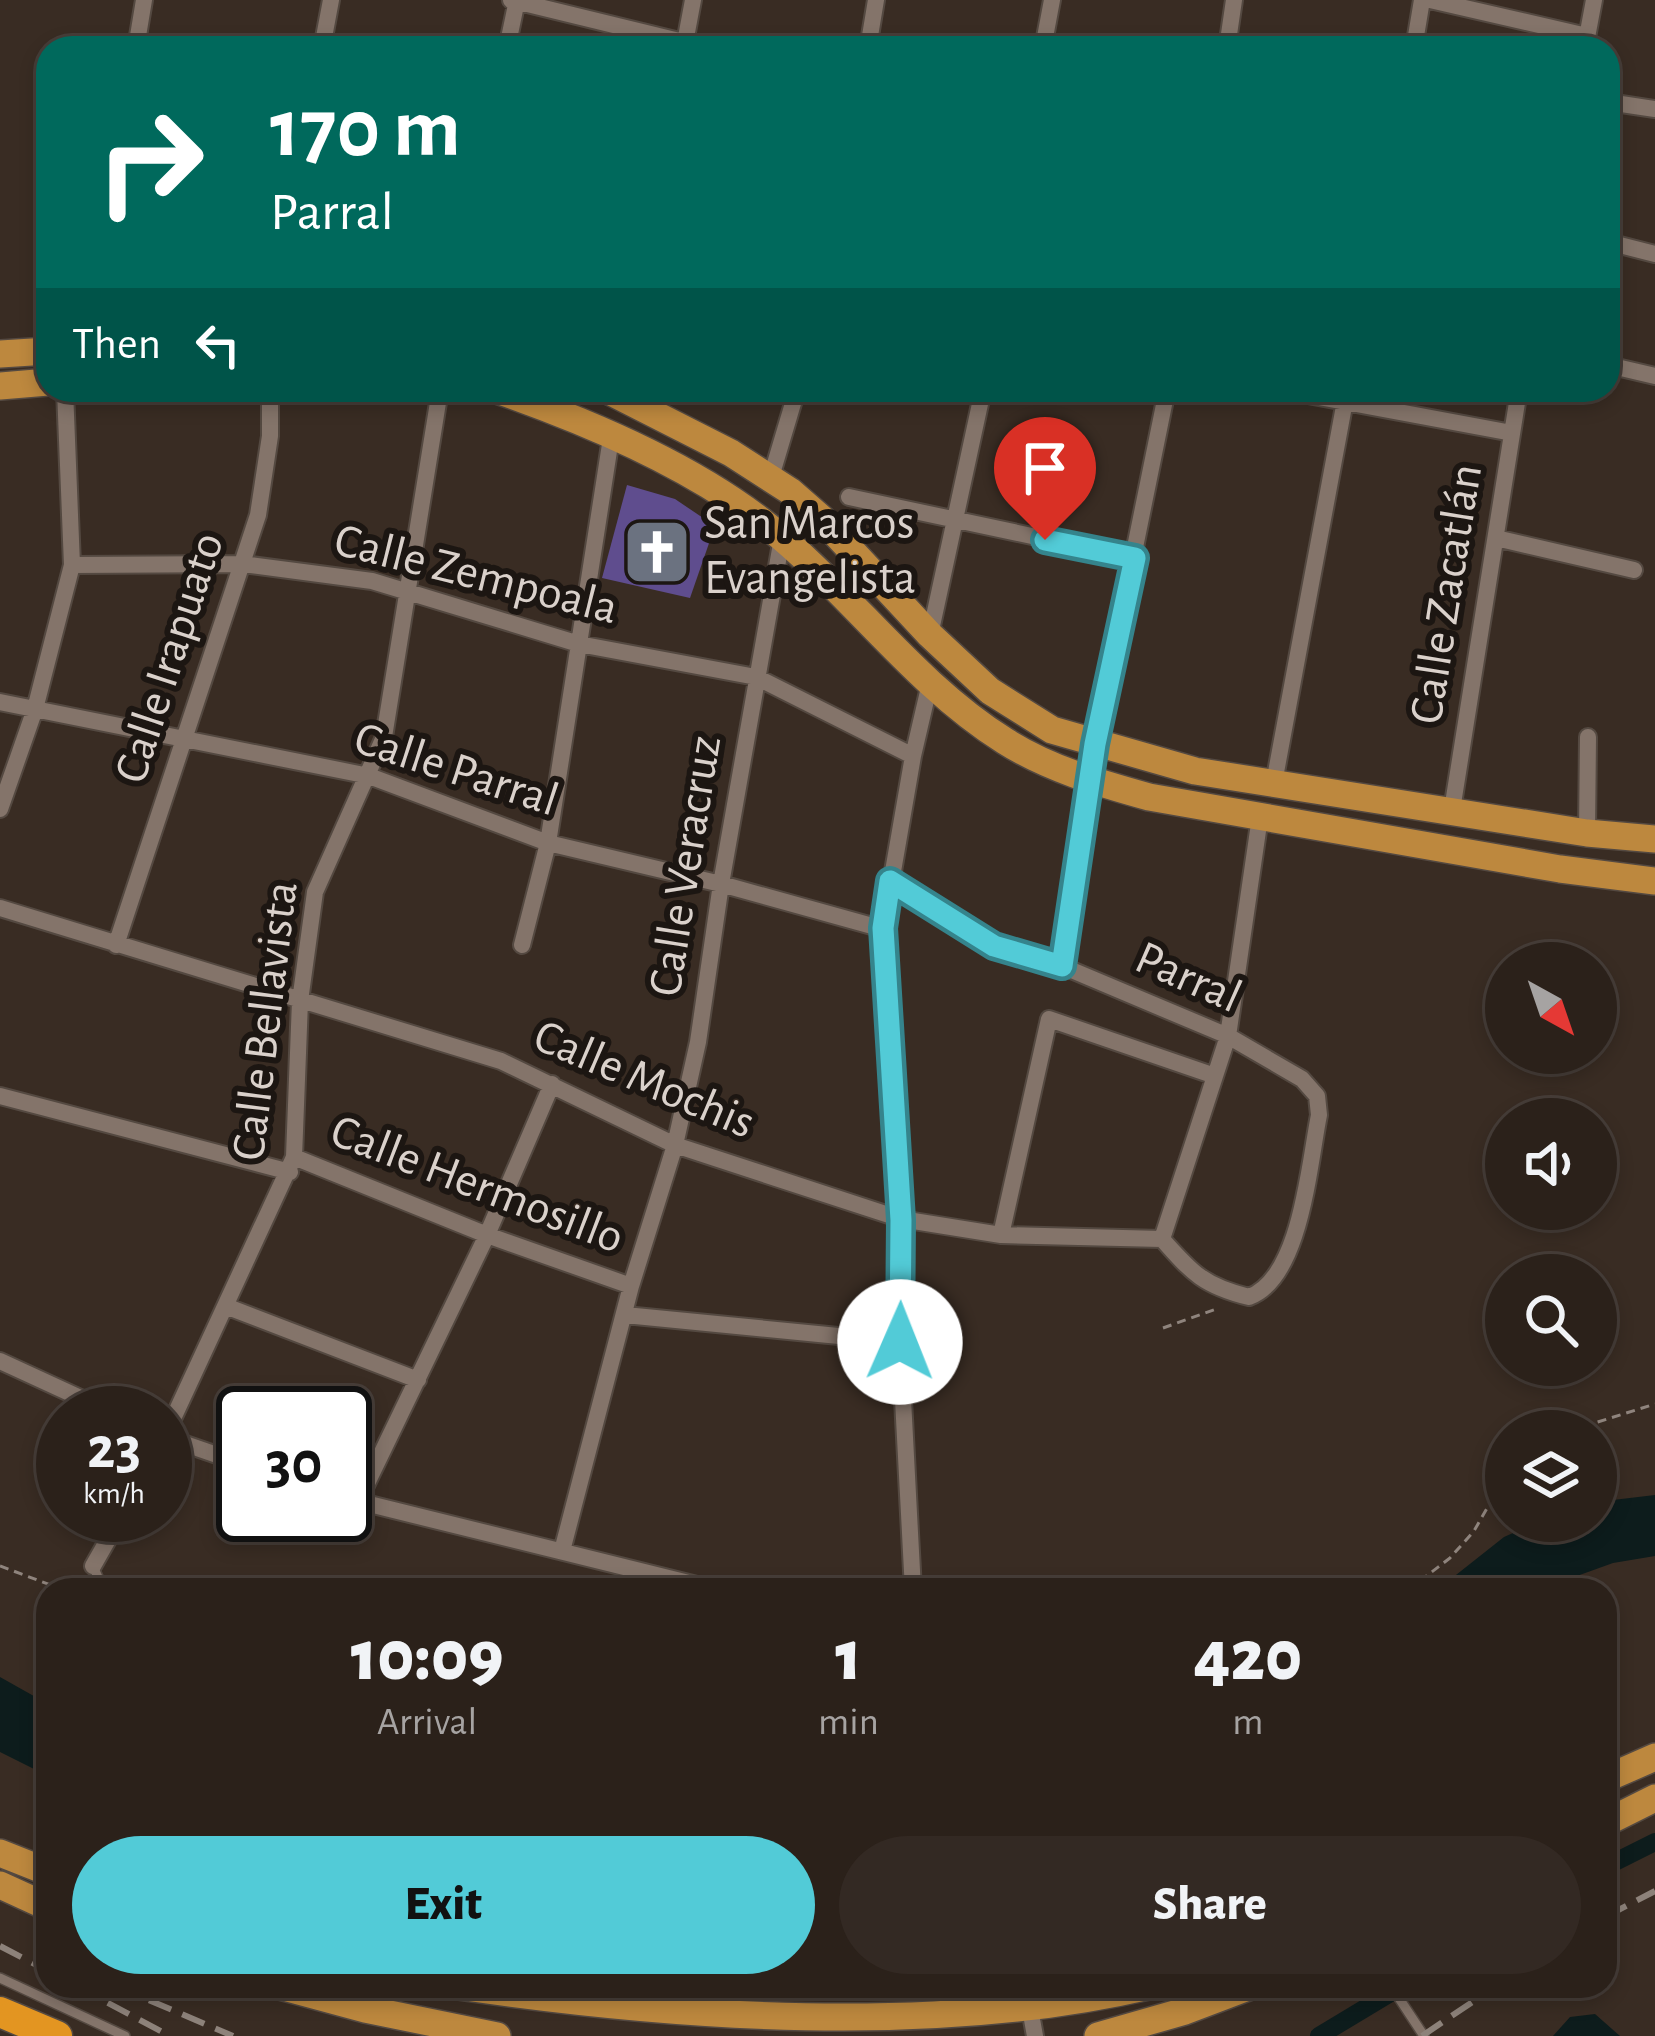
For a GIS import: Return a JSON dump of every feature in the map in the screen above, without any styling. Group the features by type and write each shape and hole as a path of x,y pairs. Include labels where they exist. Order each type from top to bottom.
{"highway":[{"path":"0,2012 58,2036"}],"main road":[{"path":"0,354 36,351"},
{"path":"0,386 36,383"},
{"path":"526,402 611,438 739,505 782,538 930,682 1005,741 1089,780 1149,797 1260,817 1655,881"},
{"path":"634,402 771,477 822,519 930,635 1012,708 1052,730 1195,771 1587,833 1655,839"},
{"path":"1617,1774 1655,1757"},
{"path":"1617,1817 1655,1798"},
{"path":"0,1853 36,1867"},
{"path":"0,1886 36,1902"},
{"path":"324,1998 497,2036"},
{"path":"552,1998 732,2021 865,2029 1033,2025 1114,1998"},
{"path":"1098,2036 1214,1998"}],"street":[{"path":"138,36 143,0"},
{"path":"324,36 331,0"},
{"path":"510,36 515,0 650,36"},
{"path":"686,36 693,0"},
{"path":"870,36 876,0"},
{"path":"1045,36 1052,0"},
{"path":"1229,36 1234,0"},
{"path":"1417,36 1426,0 1563,36"},
{"path":"1587,36 1594,0"},
{"path":"1620,104 1655,110"},
{"path":"1620,245 1655,254"},
{"path":"1620,368 1655,376"},
{"path":"0,809 35,709 72,565 65,402"},
{"name":"Calle Irapuato","path":"116,945 243,563 265,482 269,402"},
{"name":"Calle Bellavista","path":"190,1386 292,1165 300,1001 315,892 384,737 438,402"},
{"path":"771,477 793,402"},
{"path":"930,635 980,402"},
{"path":"1062,966 1095,744 1165,402"},
{"path":"1274,783 1345,402"},
{"path":"1372,402 1512,434"},
{"name":"Calle Zacatlán","path":"1452,810 1517,402"},
{"path":"522,946 548,843 611,438"},
{"path":"849,497 1135,558"},
{"name":"Calle Veracruz","path":"562,1551 698,1042 782,538"},
{"path":"1496,538 1634,570"},
{"name":"Calle Zempoala","path":"72,565 243,563 372,581 579,644 756,677 913,756"},
{"path":"912,1578 900,1342 901,1220 883,928 930,682"},
{"name":"Calle Parral","path":"0,702 369,776 548,843 883,928"},
{"path":"1587,833 1588,737"},
{"path":"1249,1297 1205,1283 1162,1239 1228,1036 1260,817"},
{"name":"Parral","path":"890,881 994,946 1062,966 1228,1036 1302,1078 1317,1096 1319,1115 1291,1247 1273,1283 1249,1297"},
{"name":"Calle Mochis","path":"0,908 501,1060 674,1145 901,1220 1001,1235 1162,1239"},
{"path":"1001,1235 1049,1018 1215,1076"},
{"path":"372,1464 487,1235 552,1084"},
{"name":"Calle Hermosillo","path":"0,1096 292,1165 632,1286"},
{"path":"228,1307 418,1380"},
{"path":"625,1316 900,1342"},
{"path":"0,1360 55,1386"},
{"path":"372,1505 669,1578"},
{"path":"93,1566 107,1542"}],"lane":[{"path":"93,1566 98,1578"},
{"path":"0,1978 36,1995"},
{"path":"43,1998 125,2036"},
{"path":"1398,1998 1424,2036"}],"path":[{"path":"1163,1328 1249,1297"},
{"path":"1617,1416 1655,1404"},
{"path":"1424,1578 1450,1558 1485,1512"},
{"path":"0,1566 36,1580"}],"shaded area":[{"path":"1655,1495 1655,1556 1613,1563 1571,1578 1452,1578 1498,1542 1617,1542 1617,1500"},
{"path":"0,1677 36,1697 36,1770 0,1752"},
{"path":"1595,2014 1620,2036 1553,2036 1570,2017"}],"building":[{"name":"San Marcos Evangelista","path":"627,485 675,499 715,526 690,598 602,578"}],"waterway":[{"path":"1617,1861 1655,1842"},
{"path":"1319,2036 1382,1998"}],"railway":[{"path":"1617,1911 1655,1891"},
{"path":"0,1946 36,1965"},
{"path":"99,1998 170,2036"},
{"path":"144,1998 233,2036"},
{"path":"1422,2036 1478,1998"}],"place":[{"name":"San Marcos Evangelista","path":"657,552"}],"route":[{"path":"900,1342 901,1220 883,928 890,881 994,946 1062,966 1095,744 1135,558 1045,540"}]}
